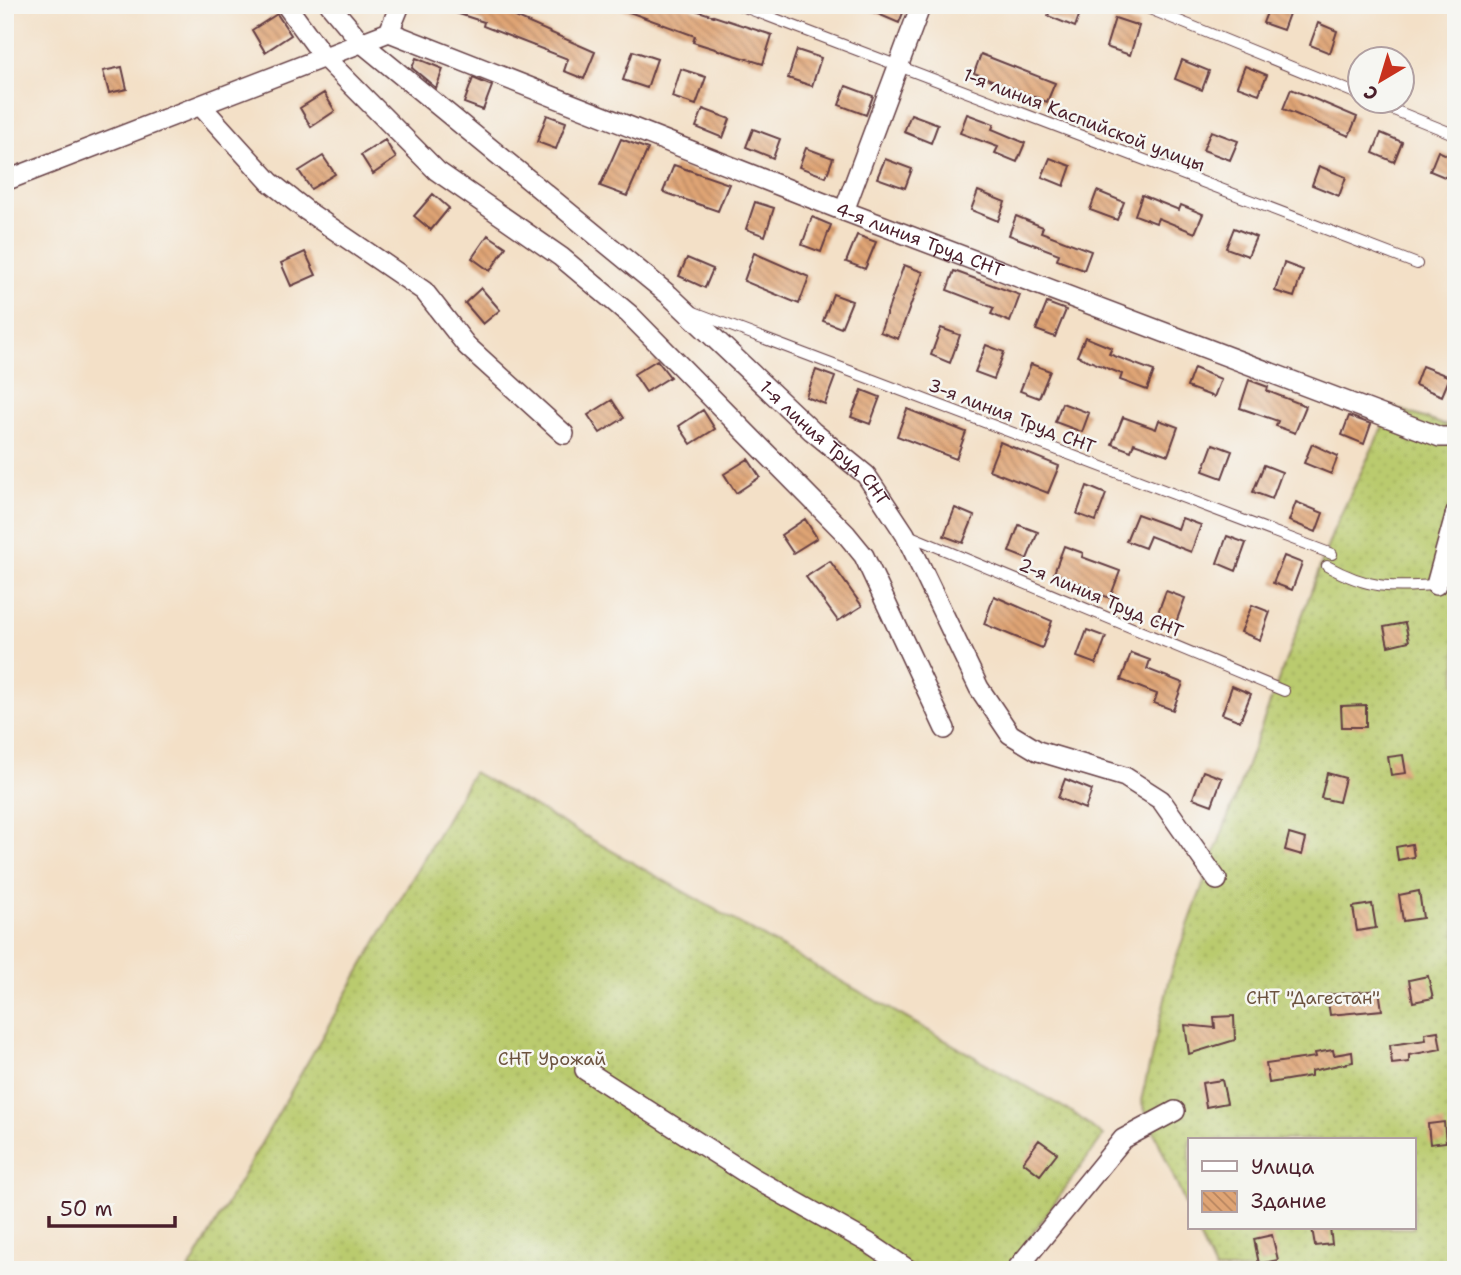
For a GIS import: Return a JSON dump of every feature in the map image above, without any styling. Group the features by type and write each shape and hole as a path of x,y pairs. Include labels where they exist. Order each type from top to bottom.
{"street":[{"path":"286,5 324,57 437,171 561,257 629,314 846,534 864,556 945,729"},
{"name":"1-я линия Труд СНТ","path":"330,5 362,43 681,307 812,431 866,475 905,534 979,688 1010,734 1038,751 1125,777 1161,800 1217,880"},
{"path":"5,181 389,32 400,5"},
{"path":"844,211 921,5"},
{"name":"4-я линия Труд СНТ","path":"389,32 844,211 1440,437 1456,438"},
{"path":"201,106 270,181 317,218 424,291 467,346 564,435"},
{"path":"1436,585 1456,512"},
{"path":"585,1070 752,1177 869,1243 909,1270"},
{"path":"1016,1270 1123,1139 1175,1111"}],"lane":[{"name":"1-я линия Каспийской улицы","path":"739,5 1417,264"},
{"path":"1140,5 1346,89"},
{"path":"1409,116 1456,135"},
{"name":"3-я линия Труд СНТ","path":"681,307 1332,554"},
{"name":"2-я линия Труд СНТ","path":"905,534 1284,691"},
{"path":"1327,566 1356,582 1391,588 1436,585"}],"green space":[{"name":"СНТ \"Дагестан\"","path":"1392,407 1456,429 1456,1270 1215,1270 1196,1230 1416,1230 1416,1138 1188,1138 1188,1210 1141,1101 1172,969 1334,529"},
{"name":"СНТ Урожай","path":"473,772 1075,1114 1103,1136 1006,1270 189,1270"}],"building":[{"path":"440,5 516,5 513,16 595,52 584,79 564,71 568,59 483,26 484,22 440,8"},
{"path":"610,5 680,5 772,35 763,64 693,42 695,36"},
{"path":"857,5 906,5 899,23"},
{"path":"1052,5 1083,5 1075,27 1048,16"},
{"path":"1270,5 1291,8 1283,30 1263,23"},
{"path":"277,14 291,35 265,52 252,30"},
{"path":"1115,18 1139,26 1130,55 1106,47"},
{"path":"1318,23 1337,31 1330,53 1310,45"},
{"path":"797,50 821,58 812,86 788,78"},
{"path":"633,51 657,59 647,88 623,80"},
{"path":"981,54 1055,83 1047,102 974,73"},
{"path":"416,58 443,69 436,88 412,68"},
{"path":"1182,60 1209,71 1202,90 1175,79"},
{"path":"1245,66 1267,75 1259,94 1237,86"},
{"path":"122,67 127,89 109,93 103,71"},
{"path":"681,69 706,77 696,105 672,97"},
{"path":"473,78 492,86 483,110 464,103"},
{"path":"846,86 873,96 866,115 839,105"},
{"path":"1291,89 1346,112 1346,116 1357,117 1349,136 1283,109"},
{"path":"324,93 335,111 311,127 300,108"},
{"path":"703,109 730,119 723,138 696,127"},
{"path":"911,114 938,124 931,143 904,132"},
{"path":"967,114 994,124 992,129 1025,143 1017,162 995,153 998,147 960,133"},
{"path":"547,115 566,122 556,149 537,142"},
{"path":"753,129 780,139 773,158 746,147"},
{"path":"1211,131 1238,141 1230,160 1203,150"},
{"path":"1381,133 1402,142 1394,162 1373,153"},
{"path":"621,139 648,149 627,196 600,186"},
{"path":"385,140 396,158 373,174 361,155"},
{"path":"806,148 833,158 826,177 799,167"},
{"path":"1438,151 1456,159 1452,180 1430,171"},
{"path":"323,156 335,174 311,189 299,171"},
{"path":"1050,158 1071,166 1064,186 1042,177"},
{"path":"885,159 912,169 905,188 877,178"},
{"path":"674,165 729,184 718,211 663,192"},
{"path":"1319,166 1346,177 1339,196 1312,185"},
{"path":"978,191 1005,202 998,221 971,210"},
{"path":"1097,191 1124,202 1117,220 1090,210"},
{"path":"433,194 449,208 431,230 414,216"},
{"path":"1142,195 1179,210 1181,205 1203,214 1195,233 1158,218 1156,223 1135,215"},
{"path":"755,202 774,208 765,236 746,229"},
{"path":"1016,216 1043,227 1041,232 1091,251 1084,270 1057,260 1059,254 1009,235"},
{"path":"812,217 831,225 821,252 802,245"},
{"path":"1234,228 1256,237 1248,256 1226,248"},
{"path":"488,235 506,247 490,271 472,258"},
{"path":"857,235 876,242 865,269 846,262"},
{"path":"305,252 316,275 291,286 281,263"},
{"path":"754,253 809,277 799,304 744,281"},
{"path":"687,258 713,269 705,288 679,276"},
{"path":"1284,263 1303,270 1294,297 1275,291"},
{"path":"904,265 923,272 898,339 880,332"},
{"path":"954,271 1020,295 1010,322 991,314 994,308 947,290"},
{"path":"481,288 500,310 483,324 465,303"},
{"path":"833,294 852,301 841,328 823,321"},
{"path":"1047,303 1066,310 1055,337 1036,330"},
{"path":"941,328 960,335 950,363 931,355"},
{"path":"1085,337 1112,348 1109,354 1154,371 1147,390 1120,380 1122,374 1077,356"},
{"path":"986,345 1004,352 994,379 975,372"},
{"path":"657,360 670,377 646,392 634,374"},
{"path":"1031,364 1050,371 1039,398 1020,391"},
{"path":"1422,366 1450,377 1442,396 1415,385"},
{"path":"1194,368 1221,379 1214,397 1187,387"},
{"path":"816,370 835,377 825,404 806,397"},
{"path":"1249,380 1268,387 1267,391 1306,406 1295,433 1276,426 1278,421 1240,408"},
{"path":"862,390 880,397 870,424 851,417"},
{"path":"612,400 624,418 600,433 588,415"},
{"path":"1062,403 1089,413 1082,432 1055,422"},
{"path":"907,409 966,432 956,459 897,436"},
{"path":"703,410 715,429 691,444 679,426"},
{"path":"1349,416 1371,424 1364,444 1342,435"},
{"path":"1123,417 1156,429 1159,420 1178,427 1168,455 1134,443 1131,451 1112,444"},
{"path":"1000,442 1059,466 1048,493 989,470"},
{"path":"1213,444 1232,451 1222,478 1203,471"},
{"path":"1312,444 1338,456 1331,474 1304,463"},
{"path":"748,459 760,477 736,493 724,474"},
{"path":"1264,465 1282,472 1272,499 1253,492"},
{"path":"1087,486 1106,494 1096,521 1077,514"},
{"path":"1296,502 1323,513 1316,532 1289,521"},
{"path":"955,508 974,516 963,543 944,536"},
{"path":"1137,514 1178,529 1182,518 1201,525 1191,552 1150,536 1145,548 1126,541"},
{"path":"805,519 817,538 793,553 781,535"},
{"path":"1019,525 1038,532 1027,559 1009,552"},
{"path":"1227,536 1246,543 1236,571 1217,563"},
{"path":"1064,546 1083,553 1082,557 1120,571 1110,598 1054,573"},
{"path":"1284,556 1302,563 1292,590 1273,583"},
{"path":"830,561 862,606 838,621 806,577"},
{"path":"1166,591 1185,598 1175,625 1156,618"},
{"path":"994,596 1052,621 1042,648 984,624"},
{"path":"1252,605 1270,612 1260,640 1241,632"},
{"path":"1405,623 1409,641 1388,646 1384,627"},
{"path":"1087,630 1106,637 1096,664 1077,657"},
{"path":"1131,653 1150,660 1147,669 1183,683 1173,710 1154,703 1157,694 1121,680"},
{"path":"1232,686 1251,694 1240,721 1222,714"},
{"path":"1366,705 1366,727 1342,727 1341,706"},
{"path":"1403,755 1406,773 1391,775 1388,757"},
{"path":"1203,771 1222,778 1212,805 1193,798"},
{"path":"1327,773 1345,778 1339,802 1321,798"},
{"path":"1065,779 1092,790 1085,809 1058,798"},
{"path":"1289,834 1306,839 1302,855 1285,850"},
{"path":"1412,844 1414,857 1398,860 1396,847"},
{"path":"1419,891 1423,918 1403,921 1399,895"},
{"path":"1372,904 1376,928 1357,931 1353,907"},
{"path":"1428,976 1433,998 1413,1002 1409,980"},
{"path":"1379,990 1382,1010 1330,1015 1327,995"},
{"path":"1234,1016 1235,1040 1189,1054 1185,1025 1215,1028 1214,1017"},
{"path":"1438,1031 1441,1049 1409,1055 1409,1062 1392,1064 1390,1045 1426,1040 1425,1033"},
{"path":"1333,1050 1334,1055 1352,1052 1353,1062 1311,1071 1311,1076 1269,1083 1266,1064 1316,1057 1315,1053"},
{"path":"1222,1080 1227,1103 1206,1107 1202,1083"},
{"path":"1444,1122 1446,1142 1430,1144 1428,1124"},
{"path":"1039,1140 1057,1153 1040,1175 1023,1162"},
{"path":"1312,1230 1330,1230 1332,1244 1315,1246"},
{"path":"1272,1235 1278,1260 1259,1264 1254,1239"}]}
